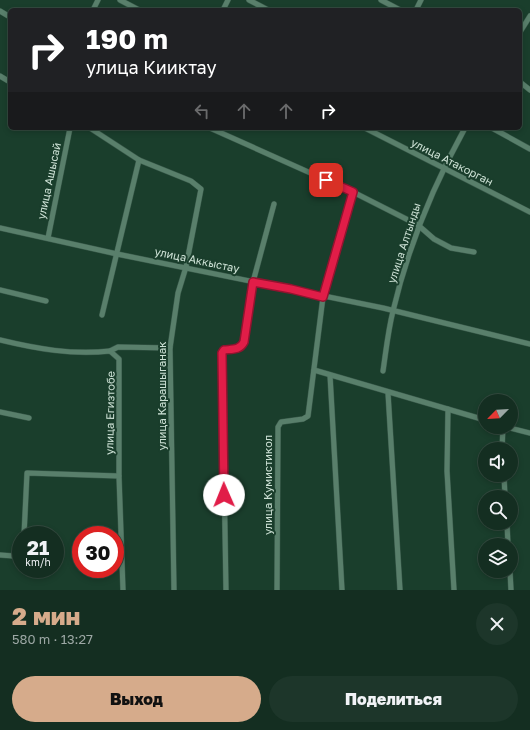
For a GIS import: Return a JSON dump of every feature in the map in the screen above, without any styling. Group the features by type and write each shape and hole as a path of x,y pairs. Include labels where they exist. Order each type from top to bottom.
{"street":[{"path":"120,0 135,8"},
{"path":"249,0 264,8"},
{"path":"381,0 396,8"},
{"path":"522,29 530,16"},
{"path":"522,84 530,90"},
{"name":"улица Ашысай","path":"48,238 70,130"},
{"name":"улица Карашыганак","path":"94,130 108,138 139,160 191,182 201,189 186,267 178,293 170,348 174,590"},
{"path":"214,130 353,192 418,225 434,239 452,248 474,252"},
{"name":"улица Атакорган","path":"369,130 442,169 530,212"},
{"name":"улица Алтынды","path":"383,371 393,312 418,225 442,169 464,130"},
{"path":"496,130 530,149"},
{"path":"102,315 139,160"},
{"name":"улица Кумистикол","path":"277,590 278,427 281,422 303,419 308,416 323,297 353,192"},
{"path":"226,590 222,353 224,350 238,349 242,347 244,342 253,282 274,204"},
{"name":"улица Аккыстау","path":"0,228 117,254 383,308 393,312 530,344"},
{"path":"0,290 46,301"},
{"path":"0,340 39,350 60,352 110,351 118,347 170,348"},
{"name":"улица Егизтобе","path":"110,351 119,359 120,365 119,476 123,590"},
{"path":"314,370 388,393 478,418"},
{"path":"330,375 342,590"},
{"path":"388,393 400,590"},
{"path":"448,409 447,471 454,590"},
{"path":"0,412 29,418"},
{"path":"518,430 530,433"},
{"path":"24,526 27,473 119,476"},
{"path":"0,555 12,556"},
{"path":"510,578 511,590"}],"route":[{"path":"224,495 222,353 224,350 238,349 242,347 253,282 323,297 353,192 326,180"}]}
